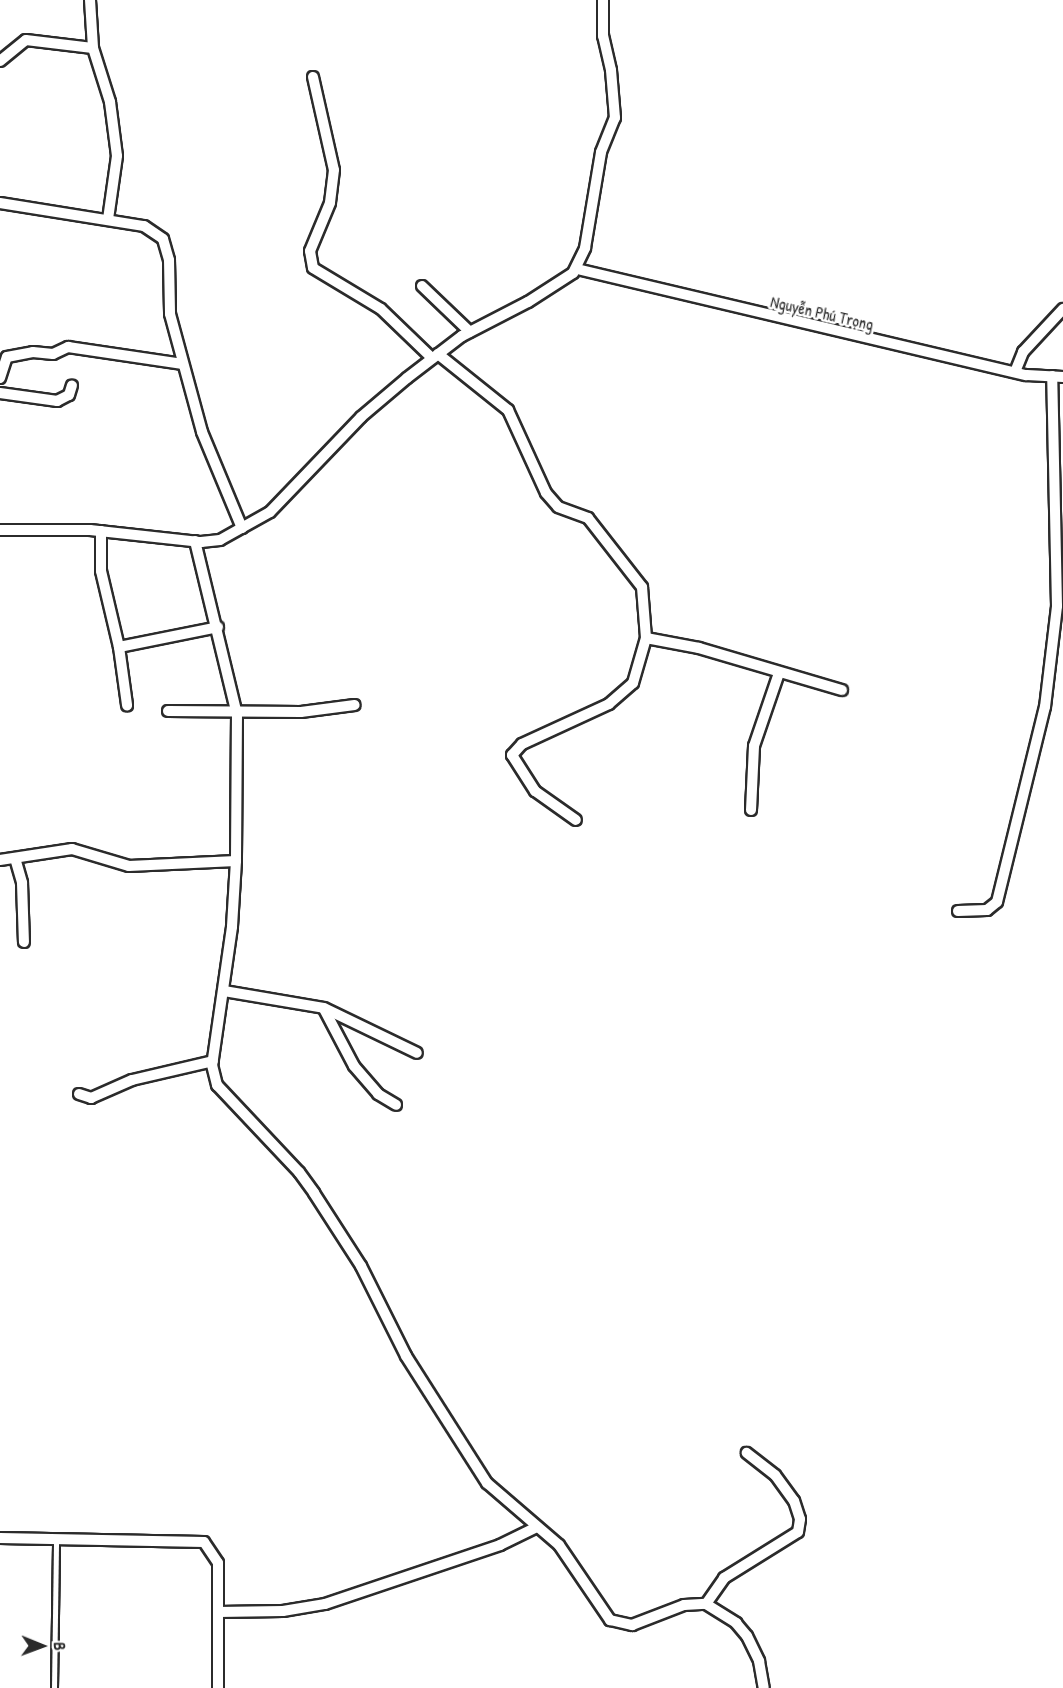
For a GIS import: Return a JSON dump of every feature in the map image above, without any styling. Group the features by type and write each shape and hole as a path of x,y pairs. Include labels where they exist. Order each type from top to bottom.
{"street":[{"path":"90,0 93,48 112,112 117,156 108,219"},
{"path":"0,530 101,531 195,541 220,540 270,512 362,417 435,356 470,332 528,302 577,269 585,248 601,152 615,118 611,70 603,36 603,0"},
{"path":"0,62 26,40 93,48"},
{"path":"313,77 334,170 330,203 310,252 313,268 381,309 435,356 508,410 546,493 558,507 588,518 636,579 644,596 646,638 638,669 624,693 609,704 514,750 515,761 535,791 576,820"},
{"path":"0,203 144,226 163,239 169,260 168,304 183,364 202,432 242,528"},
{"name":"Nguyễn Phú Trọng","path":"577,269 1015,372 1058,377"},
{"path":"422,286 470,332"},
{"path":"1015,372 1023,352 1063,309"},
{"path":"0,378 8,357 33,352 53,354 64,348 110,351 183,364"},
{"path":"958,911 987,910 997,902 1045,707 1057,606 1058,377"},
{"path":"0,393 57,401 69,394 72,385"},
{"path":"101,531 102,580 119,647 127,705"},
{"path":"195,541 218,627 237,714 236,861 224,991 213,1061 217,1085 299,1172 352,1251 406,1356 487,1483 560,1545 610,1620 632,1625 684,1605 706,1604 736,1623 747,1636 759,1661 764,1688"},
{"path":"119,647 218,627"},
{"path":"646,638 699,648 842,690"},
{"path":"751,810 757,735 779,673"},
{"path":"168,711 237,714 301,712 355,705"},
{"path":"0,860 72,849 129,866 236,861"},
{"path":"15,858 22,883 24,942"},
{"path":"224,991 324,1008 417,1053"},
{"path":"324,1008 354,1066 378,1094 396,1105"},
{"path":"79,1094 91,1098 132,1080 213,1061"},
{"path":"706,1604 724,1578 798,1532 800,1520 794,1501 775,1475 747,1454"},
{"path":"218,1612 283,1611 325,1604 500,1545 537,1527"},
{"path":"0,1538 201,1541 217,1560 218,1688"}],"lane":[{"path":"54,1688 56,1539"}]}
